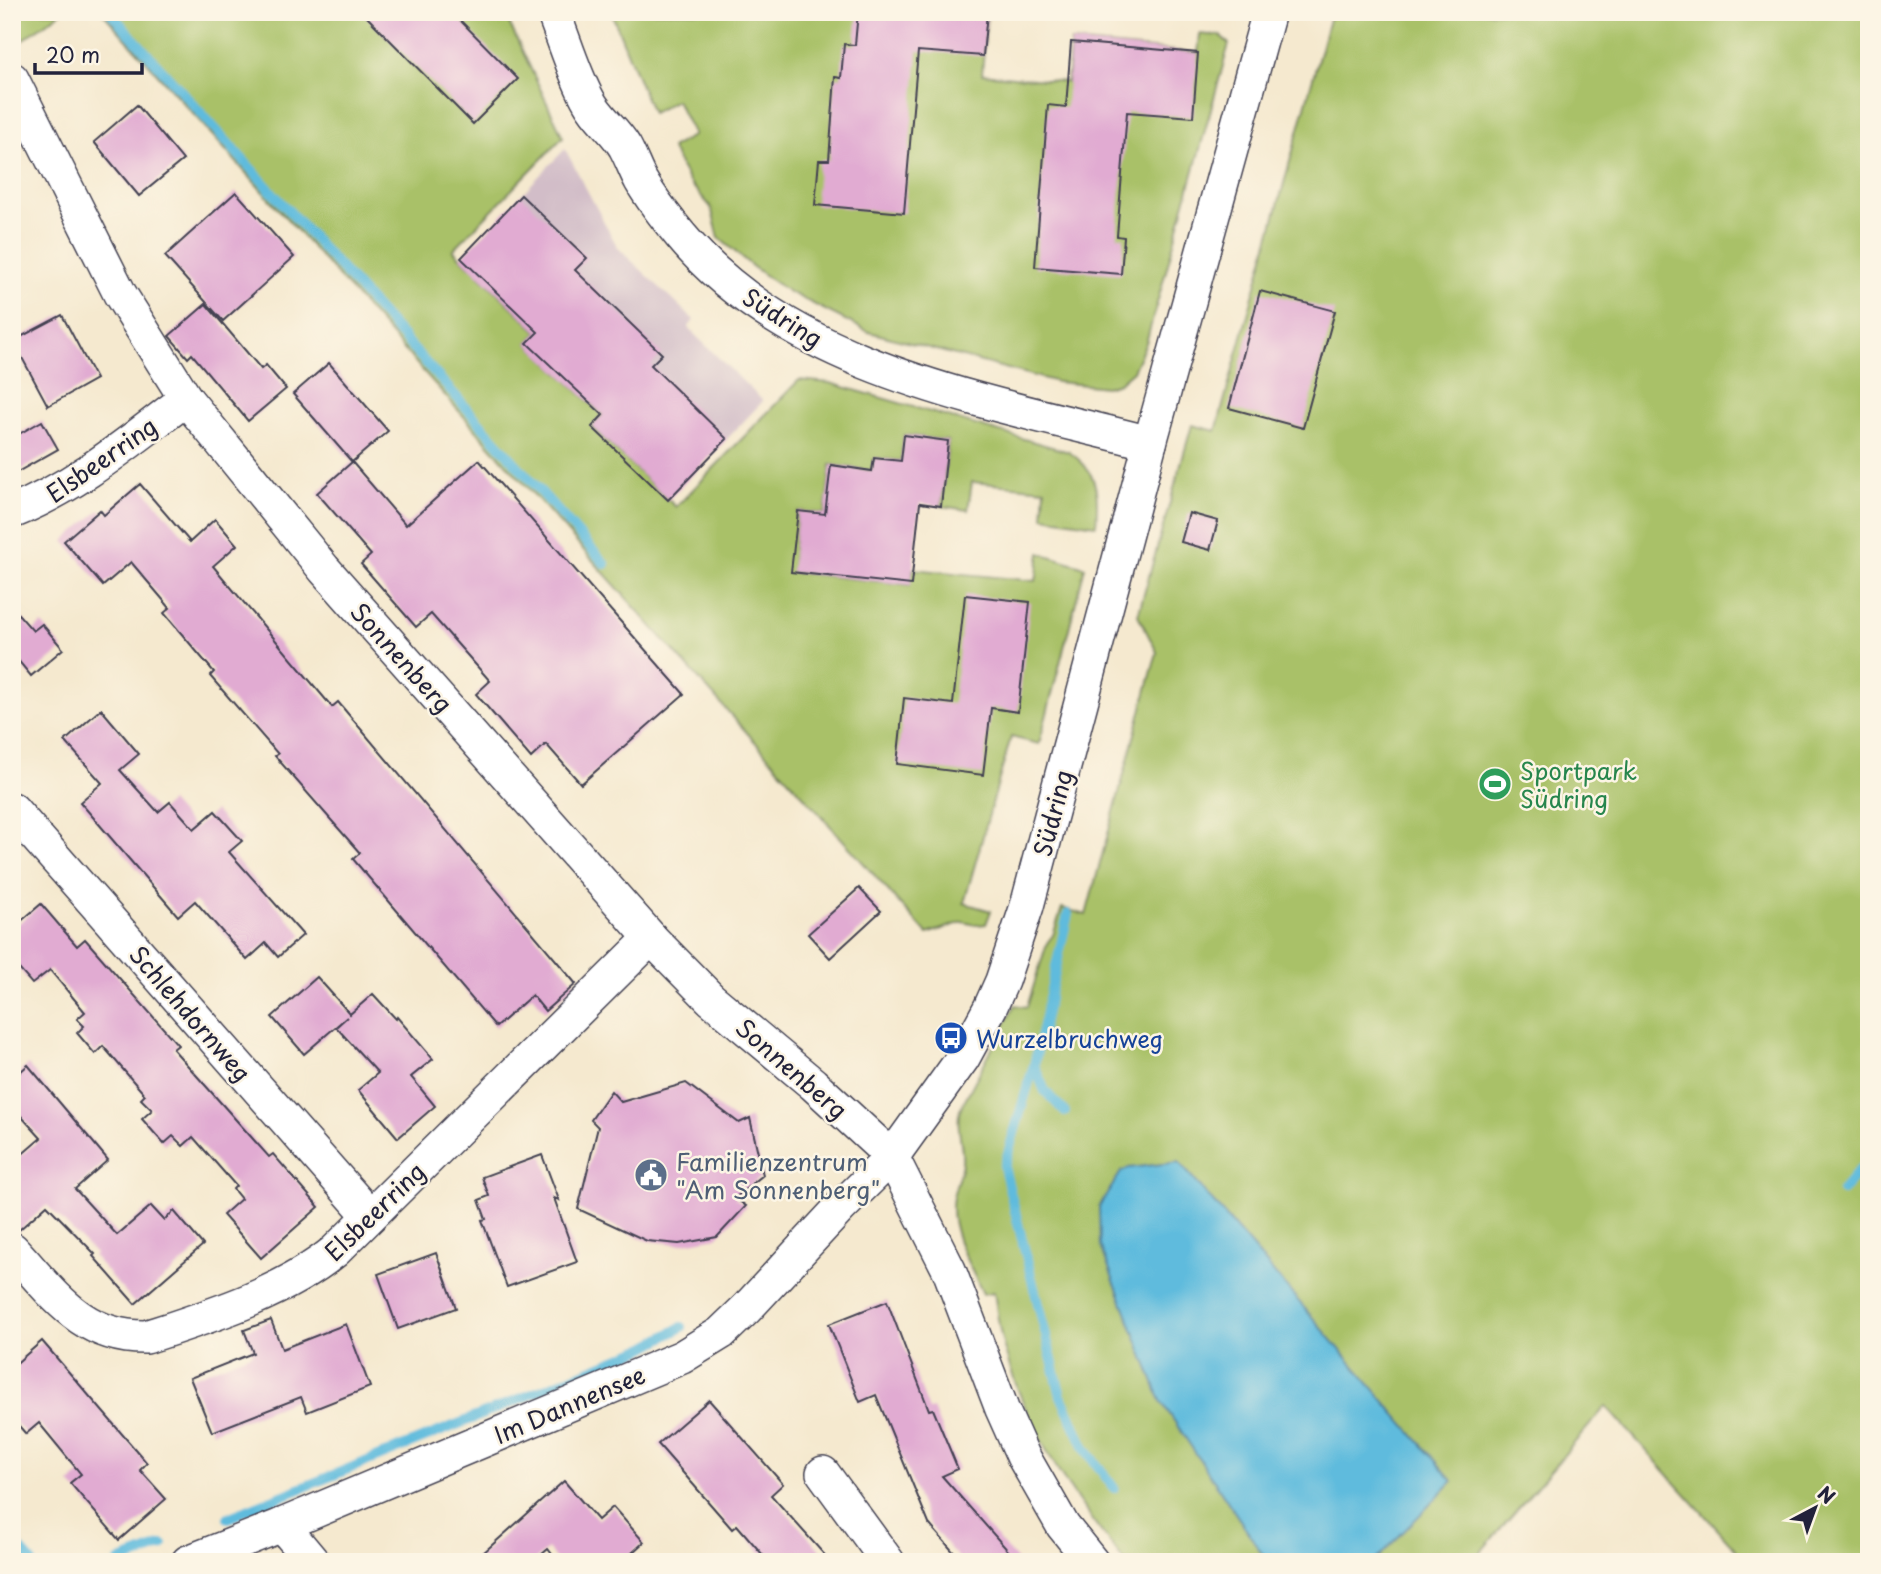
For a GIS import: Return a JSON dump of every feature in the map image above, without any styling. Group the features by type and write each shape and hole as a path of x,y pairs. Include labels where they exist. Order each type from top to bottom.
{"street":[{"name":"Südring","path":"552,12 589,102 624,145 660,210 704,261 755,302 839,352 880,369 970,397 1150,443"},
{"name":"Südring","path":"892,1157 963,1058 1002,981 1027,906 1150,443 1269,12"},
{"name":"Sonnenberg","path":"12,79 120,294 186,399 324,569 651,938 711,999 813,1084 892,1157"},
{"name":"Elsbeerring","path":"12,513 45,499 82,477 186,399"},
{"name":"Schlehdornweg","path":"12,808 369,1216"},
{"name":"Elsbeerring","path":"12,1249 75,1316 99,1330 128,1337 146,1337 277,1288 317,1265 335,1251 651,938"},
{"name":"Im Dannensee","path":"188,1562 682,1356 721,1333 892,1157"},
{"path":"892,1157 949,1269 1002,1409 1023,1456 1063,1526 1092,1562"},
{"path":"824,1473 888,1562"},
{"path":"282,1525 313,1562"}],"shaded area":[{"path":"565,149 618,248 694,320 688,328 763,401 706,461 630,387 576,292 499,218"}],"green space":[{"path":"12,12 62,12 17,44 12,35"},
{"path":"102,12 504,12 563,137 453,250 538,332 528,343 603,415 592,427 676,507 799,380 830,383 1069,452 1086,467 1096,493 1096,525 1043,517 1045,489 972,482 968,510 941,506 948,441 904,435 901,461 874,458 872,471 831,465 825,514 798,511 792,572 910,585 913,569 1036,581 1040,553 1085,567 1039,744 1011,737 964,903 991,911 986,924 963,922 927,934"},
{"path":"611,12 987,12 982,74 1067,82 1071,42 1198,53 1200,34 1221,36 1229,44 1146,343 1133,371 1119,383 1106,387 1057,382 869,332 789,292 753,267 719,238 711,207 689,182 671,148 694,135 676,100 652,113"},
{"name":"Sportpark Südring","path":"1331,12 1869,12 1869,1562 1747,1562 1606,1406 1472,1562 1125,1562 1068,1486 1037,1433 1024,1405 1001,1338 994,1292 983,1294 958,1240 952,1206 962,1163 958,1123 960,1109 1015,1005 1027,1007 1047,943 1053,935 1062,908 1086,915 1157,652 1138,615 1192,425 1216,431"}],"water":[{"path":"1179,1162 1453,1481 1374,1562 1267,1561 1161,1401 1100,1245 1099,1207 1121,1172 1129,1168"}],"building":[{"path":"362,12 452,12 518,79 473,124"},
{"path":"858,12 987,12 983,56 918,51 904,213 815,205 819,160 829,160 835,77 841,78 844,44 855,45"},
{"path":"1071,42 1198,53 1193,117 1127,112 1117,236 1124,237 1121,274 1035,267 1048,105 1066,107"},
{"path":"137,105 183,160 139,196 94,142"},
{"path":"236,192 294,257 223,321 165,256"},
{"path":"521,195 587,258 575,270 662,354 651,365 727,439 668,500 592,427 603,415 527,343 538,332 461,258"},
{"path":"1260,291 1335,311 1303,428 1229,408"},
{"path":"206,304 261,369 266,365 286,389 248,421 192,354 188,358 169,336"},
{"path":"62,315 96,379 48,406 13,341"},
{"path":"329,363 388,431 352,462 293,394"},
{"path":"42,421 58,449 12,475 12,438"},
{"path":"904,435 948,441 941,506 920,503 911,585 791,572 798,511 825,514 831,465 872,471 874,458 901,461"},
{"path":"479,460 684,694 581,784 546,744 531,758 476,694 490,681 431,614 416,627 361,564 371,555 317,493 352,462 406,525"},
{"path":"140,484 190,542 215,519 237,545 213,566 332,707 338,702 576,984 545,1011 532,995 496,1027 353,859 360,853 275,756 278,754 210,676 214,672 164,613 170,608 131,562 103,586 64,541 100,510 104,515"},
{"path":"1189,513 1218,521 1210,550 1181,542"},
{"path":"965,595 1030,602 1018,712 991,708 983,775 897,764 904,698 953,704"},
{"path":"12,607 33,631 42,624 63,649 31,676 12,653"},
{"path":"101,709 139,754 120,770 158,812 170,802 194,829 215,811 242,841 229,852 303,935 278,957 266,943 247,960 195,901 178,916 80,802 102,783 65,741"},
{"path":"859,888 881,911 830,958 808,934"},
{"path":"41,904 77,946 85,939 178,1045 173,1049 269,1157 273,1154 319,1207 261,1258 223,1215 241,1199 233,1189 236,1186 193,1137 183,1146 173,1136 164,1144 142,1119 152,1110 141,1099 145,1095 103,1046 95,1054 77,1033 84,1026 77,1019 85,1012 50,970 32,984 12,961 12,929"},
{"path":"317,977 350,1014 373,994 433,1059 411,1077 435,1106 398,1138 358,1090 378,1073 336,1027 347,1017 304,1054 272,1017"},
{"path":"28,1065 108,1160 75,1189 117,1235 151,1206 164,1220 174,1211 203,1245 135,1304 93,1256 95,1254 47,1205 18,1231 12,1230 12,1163 41,1138 12,1106 12,1079"},
{"path":"686,1083 739,1123 750,1118 763,1175 735,1198 746,1206 717,1237 679,1244 647,1241 578,1209 598,1127 591,1120 611,1091 621,1102"},
{"path":"542,1155 559,1200 554,1198 577,1262 507,1287 482,1220 486,1219 479,1200 489,1196 482,1177"},
{"path":"436,1253 456,1308 398,1329 378,1274"},
{"path":"887,1301 929,1410 933,1409 958,1469 942,1476 1018,1562 962,1562 929,1524 876,1395 860,1402 829,1324"},
{"path":"271,1320 282,1349 346,1324 370,1387 307,1412 301,1397 212,1432 190,1378 253,1353 244,1330"},
{"path":"42,1341 147,1463 140,1470 166,1499 119,1540 70,1483 81,1474 39,1423 26,1434 12,1418 12,1367"},
{"path":"709,1400 783,1484 771,1495 831,1562 769,1562 737,1525 732,1529 658,1444"},
{"path":"564,1481 598,1520 613,1507 644,1542 622,1562 558,1562 548,1549 533,1562 473,1562"}],"waterway":[{"path":"110,12 605,564"},
{"path":"1065,1112 1045,1091 1034,1065 1068,914"},
{"path":"1034,1065 1004,1167 1061,1396 1086,1450 1114,1488"},
{"path":"1842,1191 1869,1159"},
{"path":"228,1518 640,1350 682,1327"},
{"path":"12,1540 32,1562"},
{"path":"119,1562 163,1545"}],"place":[{"name":"Sportpark Südring","path":"1495,784"},
{"name":"Wurzelbruchweg","path":"951,1038"},
{"name":"Familienzentrum \"Am Sonnenberg\"","path":"651,1175"}]}
